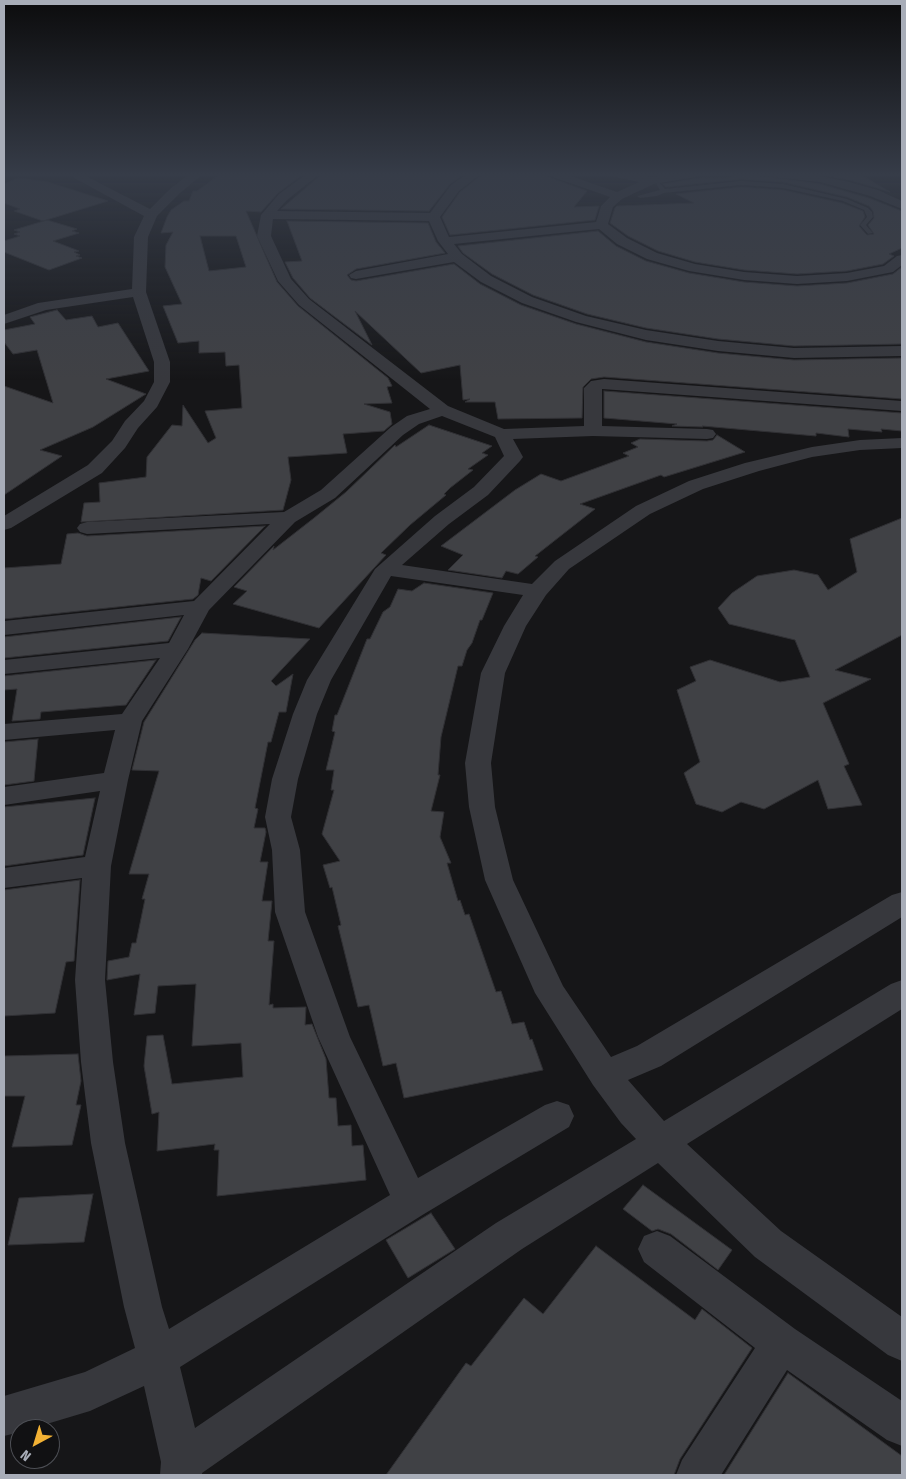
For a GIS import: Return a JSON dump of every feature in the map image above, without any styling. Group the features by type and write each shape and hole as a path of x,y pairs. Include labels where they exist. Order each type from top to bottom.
{"street":[{"path":"4,524 95,469 119,444 131,426 151,403 162,382 162,362 139,292 140,242"},
{"path":"267,242 285,281 304,302 442,410 502,434 593,431 707,434"},
{"path":"446,242 457,258 486,279 527,300 581,319 646,335 718,346 794,352 870,353 902,351"},
{"path":"624,242 652,256 694,268 744,276 797,280 837,278 888,269 902,272"},
{"path":"356,275 457,258"},
{"path":"888,269 902,260"},
{"path":"4,320 43,306 139,292"},
{"path":"593,431 592,388 604,384 902,406"},
{"path":"442,410 414,420 397,431 328,494 288,518 200,607 177,649 130,721 114,780 97,866 90,980 97,1062 108,1143 143,1307 158,1358 181,1469 508,1236 902,993"},
{"path":"411,1202 334,1037 290,912 286,850 278,817 285,779 305,714 319,680 385,569 442,520 481,491 504,470 514,457 502,434"},
{"path":"902,443 860,445 812,452 752,467 696,486 643,510 593,542 562,565 537,591 515,626 493,673 478,763 482,807 499,880 551,993 605,1076 661,1142 768,1244 902,1341"},
{"path":"87,528 288,518"},
{"path":"385,569 537,591"},
{"path":"4,628 200,607"},
{"path":"4,666 177,649"},
{"path":"4,732 130,721"},
{"path":"4,796 114,780"},
{"path":"4,878 97,866"},
{"path":"605,1076 649,1056 902,903"},
{"path":"4,1416 90,1390 158,1358 411,1202 557,1116"},
{"path":"657,1249 781,1343 902,1425"},
{"path":"697,1475 781,1343"}],"building":[{"path":"4,242 56,242 79,251 74,252 80,255 76,256 82,258 49,270 4,252"},
{"path":"168,242 202,242 209,271 246,267 238,242 260,242 277,282 298,306 388,378 392,386 387,387 392,403 364,404 390,412 392,424 384,431 343,434 347,453 288,457 291,480 283,510 81,522 84,503 100,502 99,483 146,477 147,457 172,425 182,426 183,405 208,443 216,438 205,411 242,408 239,365 226,366 225,352 199,353 199,341 178,343 163,306 182,304 165,267"},
{"path":"295,242 436,242 445,253 356,269 347,275 351,280 356,281 454,264 480,284 521,305 576,324 646,342 718,353 794,360 902,358 902,399 604,377 591,379 583,387 582,418 498,419 495,402 465,402 470,399 463,400 460,365 421,373 355,311 372,345 310,298 293,278 285,262 302,261"},
{"path":"495,242 611,242 646,261 689,273 744,282 797,286 847,283 893,274 902,267 902,344 794,346 718,339 646,328 587,314 533,295 492,274 463,253 458,246"},
{"path":"640,242 902,242 902,248 889,254 894,256 883,264 847,271 797,274 744,270 695,262 658,251"},
{"path":"57,310 66,320 92,316 98,327 118,323 149,371 106,379 146,394 93,427 40,450 62,456 4,495 4,386 53,403 37,350 13,354 4,342 4,330 35,324 30,317"},
{"path":"604,391 902,413 902,431 881,429 882,432 848,429 849,437 816,433 816,436 702,426 672,426 677,424 604,418"},
{"path":"429,425 492,446 482,453 488,455 468,469 473,470 450,488 444,494 446,495 410,525 381,553 386,555 319,628 233,604 247,591 234,587 274,546 273,550 346,492 395,445 396,447"},
{"path":"717,435 745,452 664,477 661,475 580,504 595,509 535,556 538,557 518,574 506,571 502,578 448,570 463,555 441,546 515,490 541,474 561,481 629,456 623,453 638,447 631,443 640,439 707,441 713,440"},
{"path":"902,518 902,635 835,670 871,679 823,703 849,764 844,766 862,805 828,809 818,780 764,809 741,802 722,812 696,804 684,773 700,762 677,690 696,681 690,667 710,660 780,682 810,677 795,640 729,624 718,608 732,593 757,576 794,570 818,575 828,590 857,572 850,539"},
{"path":"265,526 211,581 201,578 198,595 193,599 4,619 4,568 61,564 67,534 78,533 87,536"},
{"path":"424,583 493,593 482,620 480,620 472,643 467,650 462,666 458,666 441,737 438,775 440,775 431,811 444,812 440,837 451,863 447,863 458,901 460,900 465,915 469,914 496,992 501,991 512,1024 524,1022 543,1070 404,1098 396,1063 383,1066 369,1005 358,1007 338,926 341,925 332,887 330,888 323,865 340,861 322,834 334,790 331,790 334,770 326,770 335,732 332,731 335,715 337,715 367,639 370,639 383,612 390,607 398,589 412,591"},
{"path":"181,617 168,641 4,658 4,637"},
{"path":"202,633 310,639 271,681 276,686 293,674 286,712 279,712 271,742 268,742 255,808 258,809 254,828 265,828 266,832 260,862 268,862 262,901 272,901 268,941 274,941 269,1005 273,1004 273,1008 306,1007 305,1025 312,1024 326,1059 329,1098 336,1098 338,1126 351,1125 352,1146 363,1145 366,1180 217,1196 219,1150 214,1150 215,1144 157,1151 159,1112 152,1114 144,1066 147,1036 163,1035 172,1084 243,1077 241,1043 192,1046 196,984 158,986 155,1013 134,1015 140,974 107,980 108,961 129,957 132,943 136,943 145,899 142,899 149,874 129,874 159,771 132,770 144,722 195,640"},
{"path":"156,660 126,705 41,712 40,719 12,721 17,689 4,690 4,676"},
{"path":"38,739 34,781 4,785 4,742"},
{"path":"95,798 83,855 4,866 4,807"},
{"path":"80,880 74,961 66,962 55,1013 4,1016 4,890"},
{"path":"78,1054 81,1081 76,1105 81,1105 72,1145 12,1147 25,1096 4,1096 4,1056"},
{"path":"643,1185 732,1250 718,1270 671,1234 658,1229 652,1231 623,1209"},
{"path":"93,1194 84,1242 8,1245 19,1198"},
{"path":"431,1213 455,1249 408,1278 386,1240"},
{"path":"596,1246 695,1320 702,1309 752,1348 680,1459 674,1475 386,1475 466,1363 471,1366 524,1298 543,1314"},
{"path":"788,1373 902,1456 902,1475 724,1475"}]}
